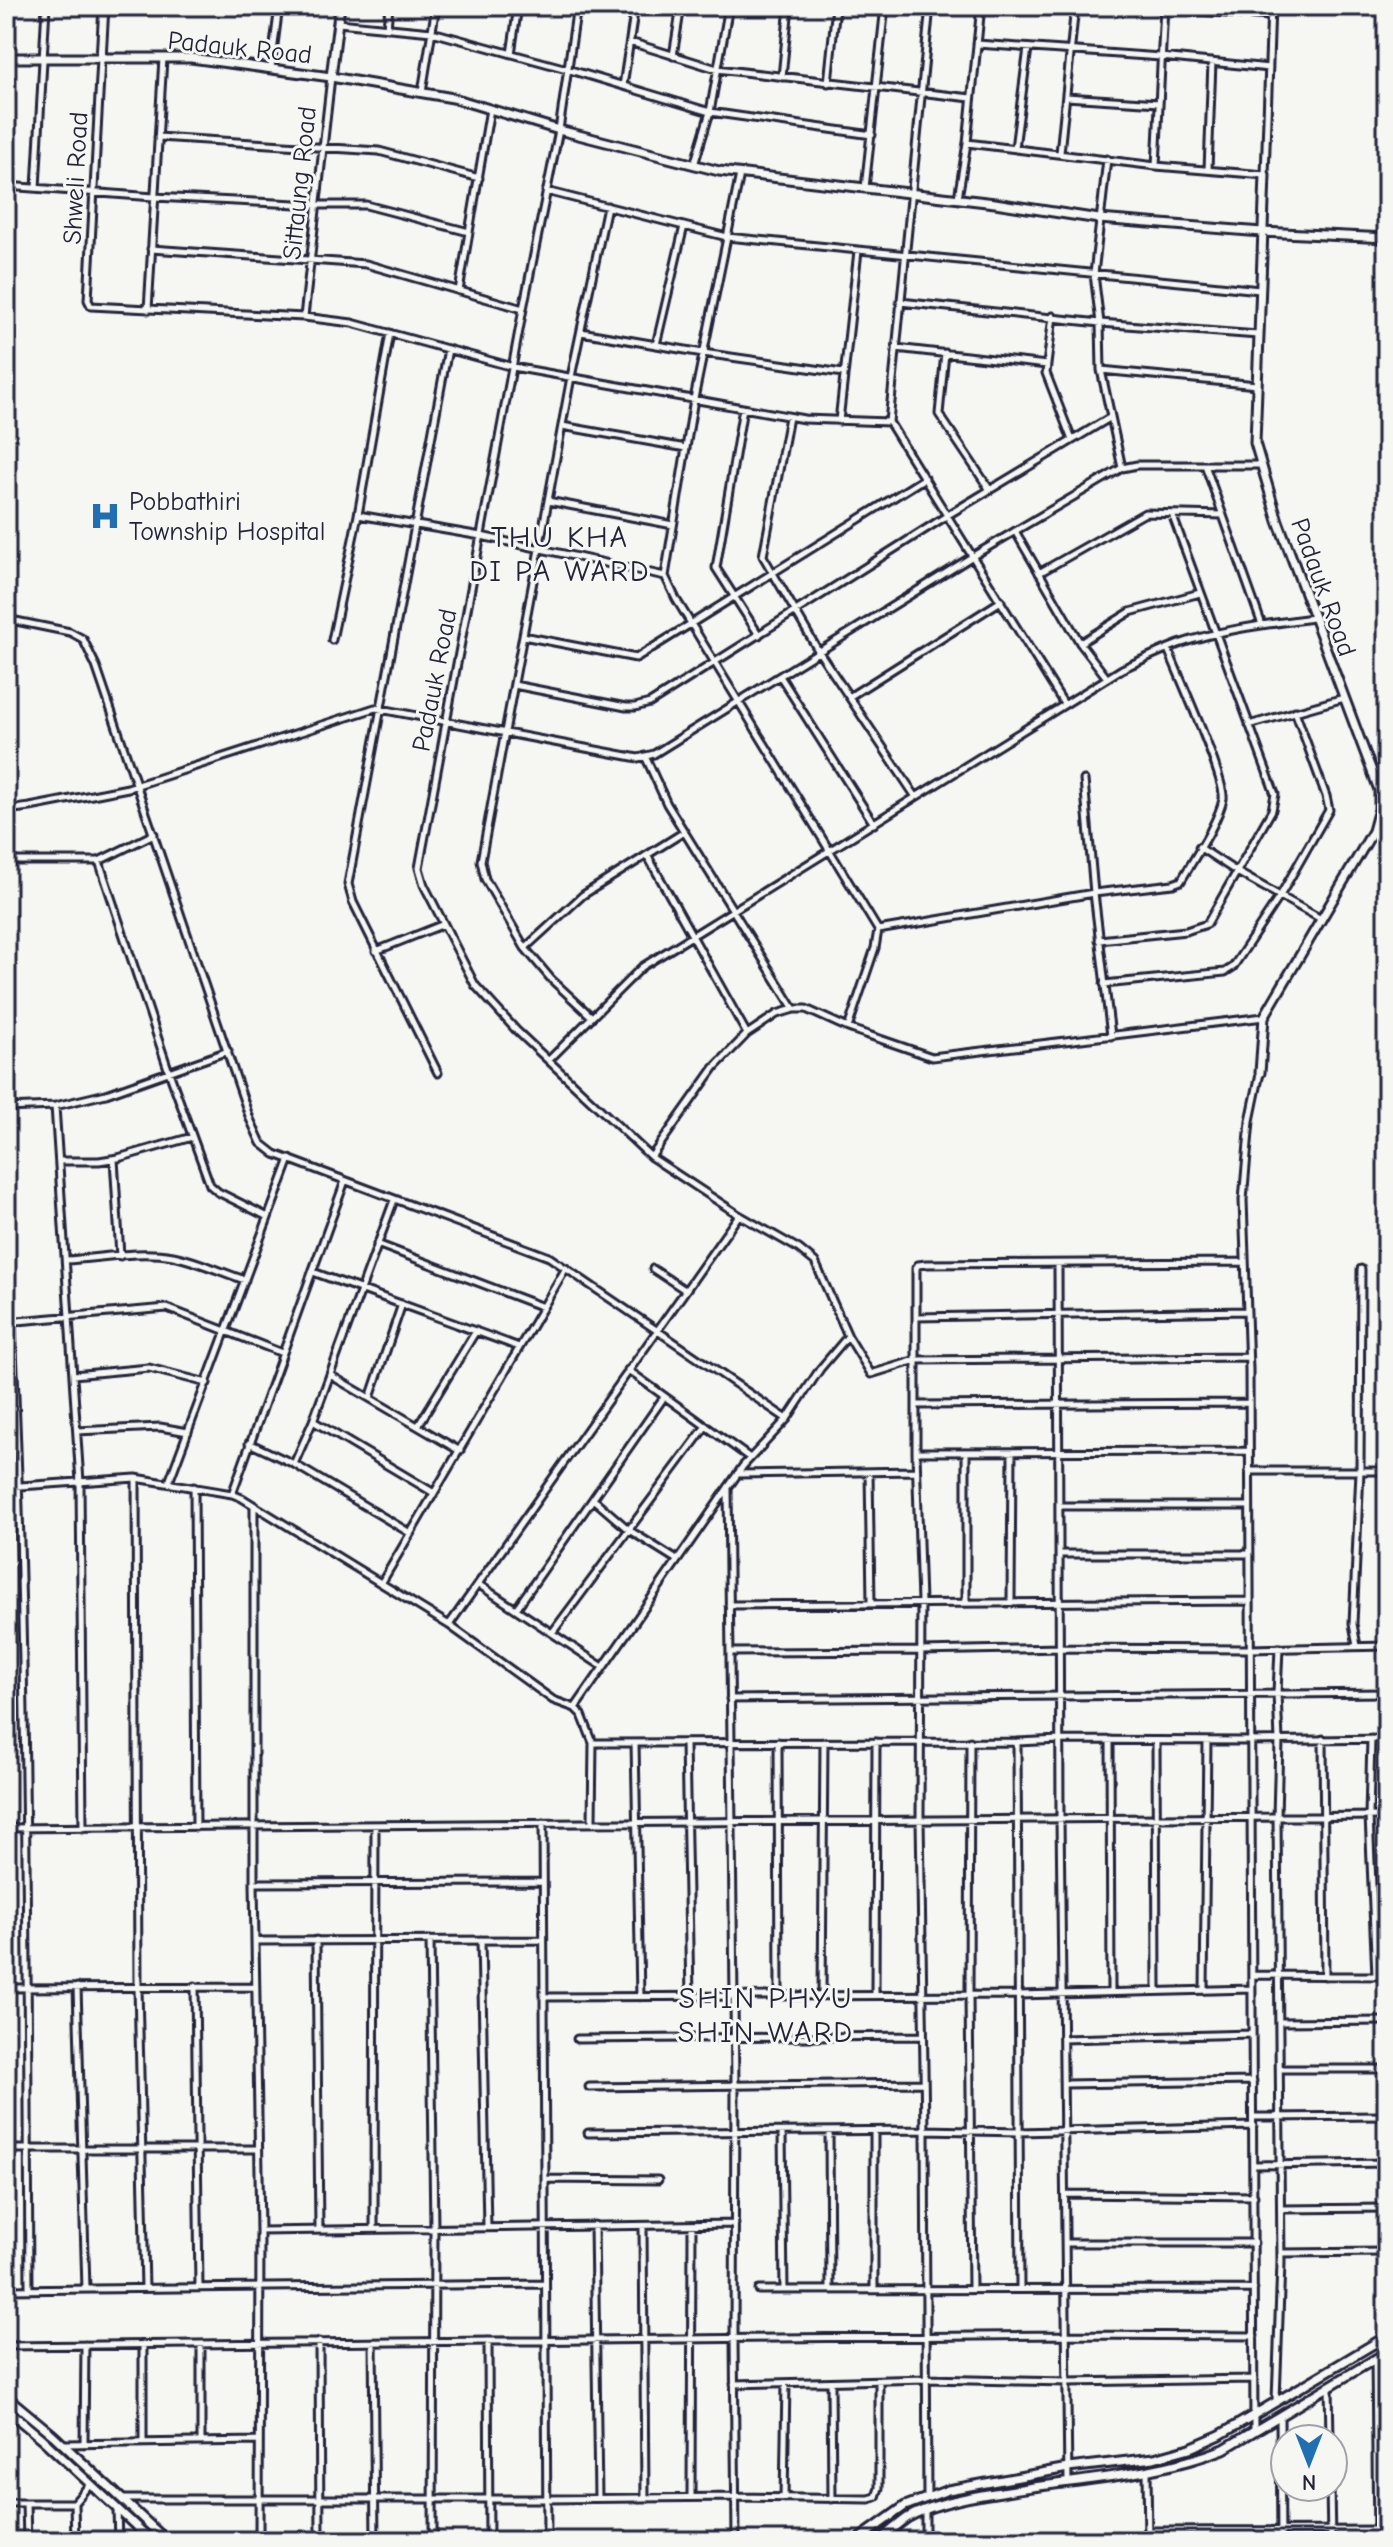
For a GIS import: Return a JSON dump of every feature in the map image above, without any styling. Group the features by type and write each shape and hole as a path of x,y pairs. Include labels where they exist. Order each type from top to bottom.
{"street":[{"path":"36,188 46,6"},
{"path":"101,59 104,6"},
{"path":"271,68 279,6"},
{"name":"Sittaung Road","path":"304,317 340,6"},
{"path":"387,28 389,6"},
{"path":"422,92 436,6"},
{"path":"511,54 518,6"},
{"name":"Padauk Road","path":"577,6 559,130 419,868 424,885 475,985 516,1030 651,1157 815,1262 848,1336 871,1374 916,1360"},
{"path":"623,86 635,6"},
{"path":"673,56 681,6"},
{"path":"694,165 710,112 729,6"},
{"path":"782,77 789,6"},
{"path":"828,83 836,6"},
{"path":"865,188 885,6"},
{"path":"930,6 889,422 1064,704"},
{"path":"958,198 981,6"},
{"path":"1060,153 1075,6"},
{"path":"1126,6 1271,16"},
{"path":"967,143 1156,166 1265,175 1271,6"},
{"path":"1156,166 1164,7"},
{"path":"338,23 432,32 710,112 872,135"},
{"path":"630,42 717,69 971,98"},
{"path":"977,44 1269,68"},
{"path":"1015,148 1028,48"},
{"name":"Padauk Road","path":"6,58 191,58 271,68 422,92 694,165 740,174 958,198 1099,219 1387,238"},
{"path":"163,58 148,310 304,317 352,323 513,367 789,417 889,422"},
{"name":"Shweli Road","path":"101,59 88,300 94,307 148,310"},
{"path":"1208,170 1212,62"},
{"path":"1066,97 1159,103"},
{"path":"459,291 490,109"},
{"path":"158,137 379,151 479,178"},
{"path":"1107,159 1094,274 1100,323 1101,370 1122,468"},
{"path":"740,174 694,399 665,576 878,930 875,948 848,1028"},
{"name":"Padauk Road","path":"1260,1073 1264,1017 1373,831 1379,809 1379,790 1313,618 1255,443 1265,175"},
{"path":"6,186 94,194 366,205 469,232"},
{"path":"546,191 727,237 1260,290"},
{"path":"592,1017 551,979 525,948 485,879 481,861 571,377 607,206"},
{"path":"656,345 684,226"},
{"path":"151,249 366,264 523,309"},
{"path":"839,421 858,251"},
{"path":"900,302 1100,323 1258,335"},
{"path":"1053,316 1046,373 1072,440"},
{"path":"581,332 843,373"},
{"path":"332,640 390,333"},
{"path":"896,348 1047,365"},
{"path":"438,1073 376,951 348,884 448,349"},
{"path":"945,353 939,414 990,490"},
{"path":"1101,370 1257,385"},
{"path":"743,408 716,568 759,635"},
{"path":"789,417 763,556 819,652 916,797"},
{"path":"514,685 635,707 650,703 948,515 1111,417"},
{"path":"562,426 686,448"},
{"path":"6,810 137,785 375,708 638,758 654,754 973,556 1122,468 1137,465 1260,465"},
{"path":"1205,465 1262,625"},
{"path":"523,636 636,658 925,478"},
{"path":"548,501 673,525"},
{"path":"1039,573 1145,513 1223,515"},
{"path":"1099,940 1186,931 1207,924 1272,810 1275,794 1172,514"},
{"path":"358,515 481,536 665,576"},
{"path":"1015,531 1080,643 1107,678"},
{"path":"1080,643 1130,612 1200,593"},
{"path":"849,697 1001,601"},
{"path":"549,1060 642,967 1122,669 1168,649 1215,635 1313,618"},
{"path":"6,619 70,632 83,639 96,666 261,1143 275,1154 549,1257 787,1419"},
{"path":"878,930 1181,881 1220,809 1224,795 1168,649"},
{"path":"780,676 874,824"},
{"path":"1249,725 1345,698"},
{"path":"1104,984 1225,972 1233,967 1280,896 1329,810 1295,711"},
{"path":"645,756 667,804 794,1009"},
{"path":"1084,780 1111,1036"},
{"path":"525,948 583,895 684,832"},
{"path":"6,861 99,861 154,834"},
{"path":"1199,847 1321,919"},
{"path":"647,855 747,1034"},
{"path":"99,861 210,1185 226,1197 268,1217"},
{"path":"376,951 444,924"},
{"path":"651,1157 715,1067 747,1034 777,1014 794,1009 806,1009 848,1028 932,1057 1264,1017"},
{"path":"6,1108 55,1106 106,1094 228,1051"},
{"path":"1254,2431 1249,1403 1244,1185 1250,1121 1260,1073"},
{"path":"55,1106 80,1482 83,1828"},
{"path":"60,1161 114,1159 192,1137"},
{"path":"114,1159 120,1256"},
{"path":"169,1482 290,1159"},
{"path":"232,1494 345,1181"},
{"path":"294,1464 313,1421 394,1200"},
{"path":"6,1212 19,1486 28,1988 29,2289"},
{"path":"449,1625 739,1215"},
{"path":"377,1244 543,1307"},
{"path":"66,1260 145,1254 171,1256 245,1280"},
{"path":"927,2497 916,1272 918,1265 1245,1262"},
{"path":"1058,1265 1060,1818 1068,2481"},
{"path":"382,1582 566,1268"},
{"path":"653,1269 685,1290"},
{"path":"1357,1646 1353,1624 1360,1471 1361,1269"},
{"path":"313,1272 519,1347"},
{"path":"370,1398 402,1304"},
{"path":"9,1321 167,1308 282,1353"},
{"path":"917,1317 1247,1311"},
{"path":"418,1426 476,1331"},
{"path":"575,1708 737,1474 787,1419 820,1369 848,1336"},
{"path":"916,1360 1248,1357"},
{"path":"73,1375 149,1368 207,1383"},
{"path":"628,1370 750,1458"},
{"path":"330,1375 460,1451"},
{"path":"516,1609 664,1397"},
{"path":"916,1405 1249,1403"},
{"path":"313,1421 434,1493"},
{"path":"552,1633 706,1426"},
{"path":"77,1431 160,1427 188,1432"},
{"path":"249,1443 294,1464 410,1533"},
{"path":"916,1452 1249,1451"},
{"path":"966,1452 966,1602"},
{"path":"1011,1601 1012,1452"},
{"path":"737,1474 916,1471"},
{"path":"1249,1471 1387,1471"},
{"path":"869,1472 871,1603"},
{"path":"6,1487 136,1478 232,1494 254,1506 449,1625 553,1700 575,1708 582,1715 593,1743 592,1823"},
{"path":"136,1478 138,1987 145,2288"},
{"path":"194,1487 196,1827"},
{"path":"728,1487 735,1996 736,2541"},
{"path":"593,1499 629,1530 677,1560"},
{"path":"254,1506 254,1883 260,2231 259,2541"},
{"path":"1059,1506 1249,1506"},
{"path":"1059,1554 1249,1554"},
{"path":"478,1584 603,1667"},
{"path":"729,1605 1250,1601"},
{"path":"730,1652 1387,1646"},
{"path":"1276,2400 1281,2253 1277,1817 1279,1648"},
{"path":"730,1699 1387,1693"},
{"path":"1323,1739 1325,1976"},
{"path":"1371,1739 1369,1816 1376,1976"},
{"path":"593,1743 1387,1739"},
{"path":"1110,1740 1111,1992"},
{"path":"970,1741 972,2289"},
{"path":"1156,1741 1157,1991"},
{"path":"1204,1990 1207,1741"},
{"path":"778,1742 779,1995"},
{"path":"822,1995 824,1742"},
{"path":"875,1994 876,1742"},
{"path":"1017,1742 1020,2289"},
{"path":"635,1743 640,1997"},
{"path":"685,1744 690,1996"},
{"path":"6,1828 1387,1816"},
{"path":"543,1823 547,2541"},
{"path":"374,2229 375,1825"},
{"path":"254,1883 543,1882"},
{"path":"316,1940 319,2230"},
{"path":"430,1940 434,2228 433,2541"},
{"path":"481,1940 487,2227"},
{"path":"256,1941 544,1940"},
{"path":"1252,1975 1387,1976"},
{"path":"195,1986 199,2287"},
{"path":"77,1987 86,2289"},
{"path":"6,1988 256,1987"},
{"path":"544,1997 1018,1995 1252,1989"},
{"path":"1280,2022 1387,2021"},
{"path":"1063,2039 1252,2034"},
{"path":"577,2039 923,2036"},
{"path":"1280,2069 1387,2069"},
{"path":"1064,2084 1253,2081"},
{"path":"589,2087 923,2083"},
{"path":"1253,2117 1387,2116"},
{"path":"588,2133 829,2130 1019,2132 1253,2126"},
{"path":"829,2130 830,2290"},
{"path":"874,2130 874,2290"},
{"path":"782,2132 784,2290"},
{"path":"6,2149 258,2149"},
{"path":"1254,2165 1387,2163"},
{"path":"545,2179 658,2180"},
{"path":"1065,2194 1254,2196"},
{"path":"1281,2209 1387,2208"},
{"path":"260,2231 735,2224"},
{"path":"594,2225 598,2498"},
{"path":"691,2497 692,2225"},
{"path":"643,2227 645,2497"},
{"path":"1066,2243 1254,2243"},
{"path":"1281,2253 1387,2252"},
{"path":"6,2290 545,2284"},
{"path":"759,2290 1254,2289"},
{"path":"6,2346 1067,2335 1254,2336"},
{"path":"856,2541 905,2506 927,2497 972,2485 1068,2468 1154,2458 1190,2448 1220,2435 1387,2336"},
{"path":"488,2341 489,2541"},
{"path":"319,2342 320,2541"},
{"path":"373,2342 375,2541"},
{"path":"143,2344 143,2443"},
{"path":"201,2344 201,2442"},
{"path":"84,2444 85,2345"},
{"path":"878,2541 909,2517 976,2496 1147,2472 1200,2458 1224,2449 1387,2352"},
{"path":"1375,2359 1377,2541"},
{"path":"734,2384 927,2379 1068,2382 1253,2379"},
{"path":"122,2499 869,2499 878,2493 879,2381"},
{"path":"831,2382 832,2499"},
{"path":"784,2498 786,2383"},
{"path":"1329,2386 1330,2423"},
{"path":"6,2396 63,2444 167,2541"},
{"path":"6,2409 152,2541"},
{"path":"1280,2417 1281,2541"},
{"path":"46,2443 53,2435"},
{"path":"63,2444 259,2441"},
{"path":"1147,2472 1148,2541"},
{"path":"75,2541 74,2503 90,2484"},
{"path":"6,2503 74,2503"},
{"path":"26,2503 27,2541"},
{"path":"1330,2503 1331,2541"},
{"path":"117,2509 118,2541"},
{"path":"925,2511 925,2541"},
{"path":"1148,2531 1387,2530"}],"place":[{"name":"Pobbathiri Township Hospital","path":"105,516"}],"district":[{"name":"THU KHA DI PA WARD","path":"560,554"},
{"name":"SHIN PHYU SHIN WARD","path":"766,2015"}]}
